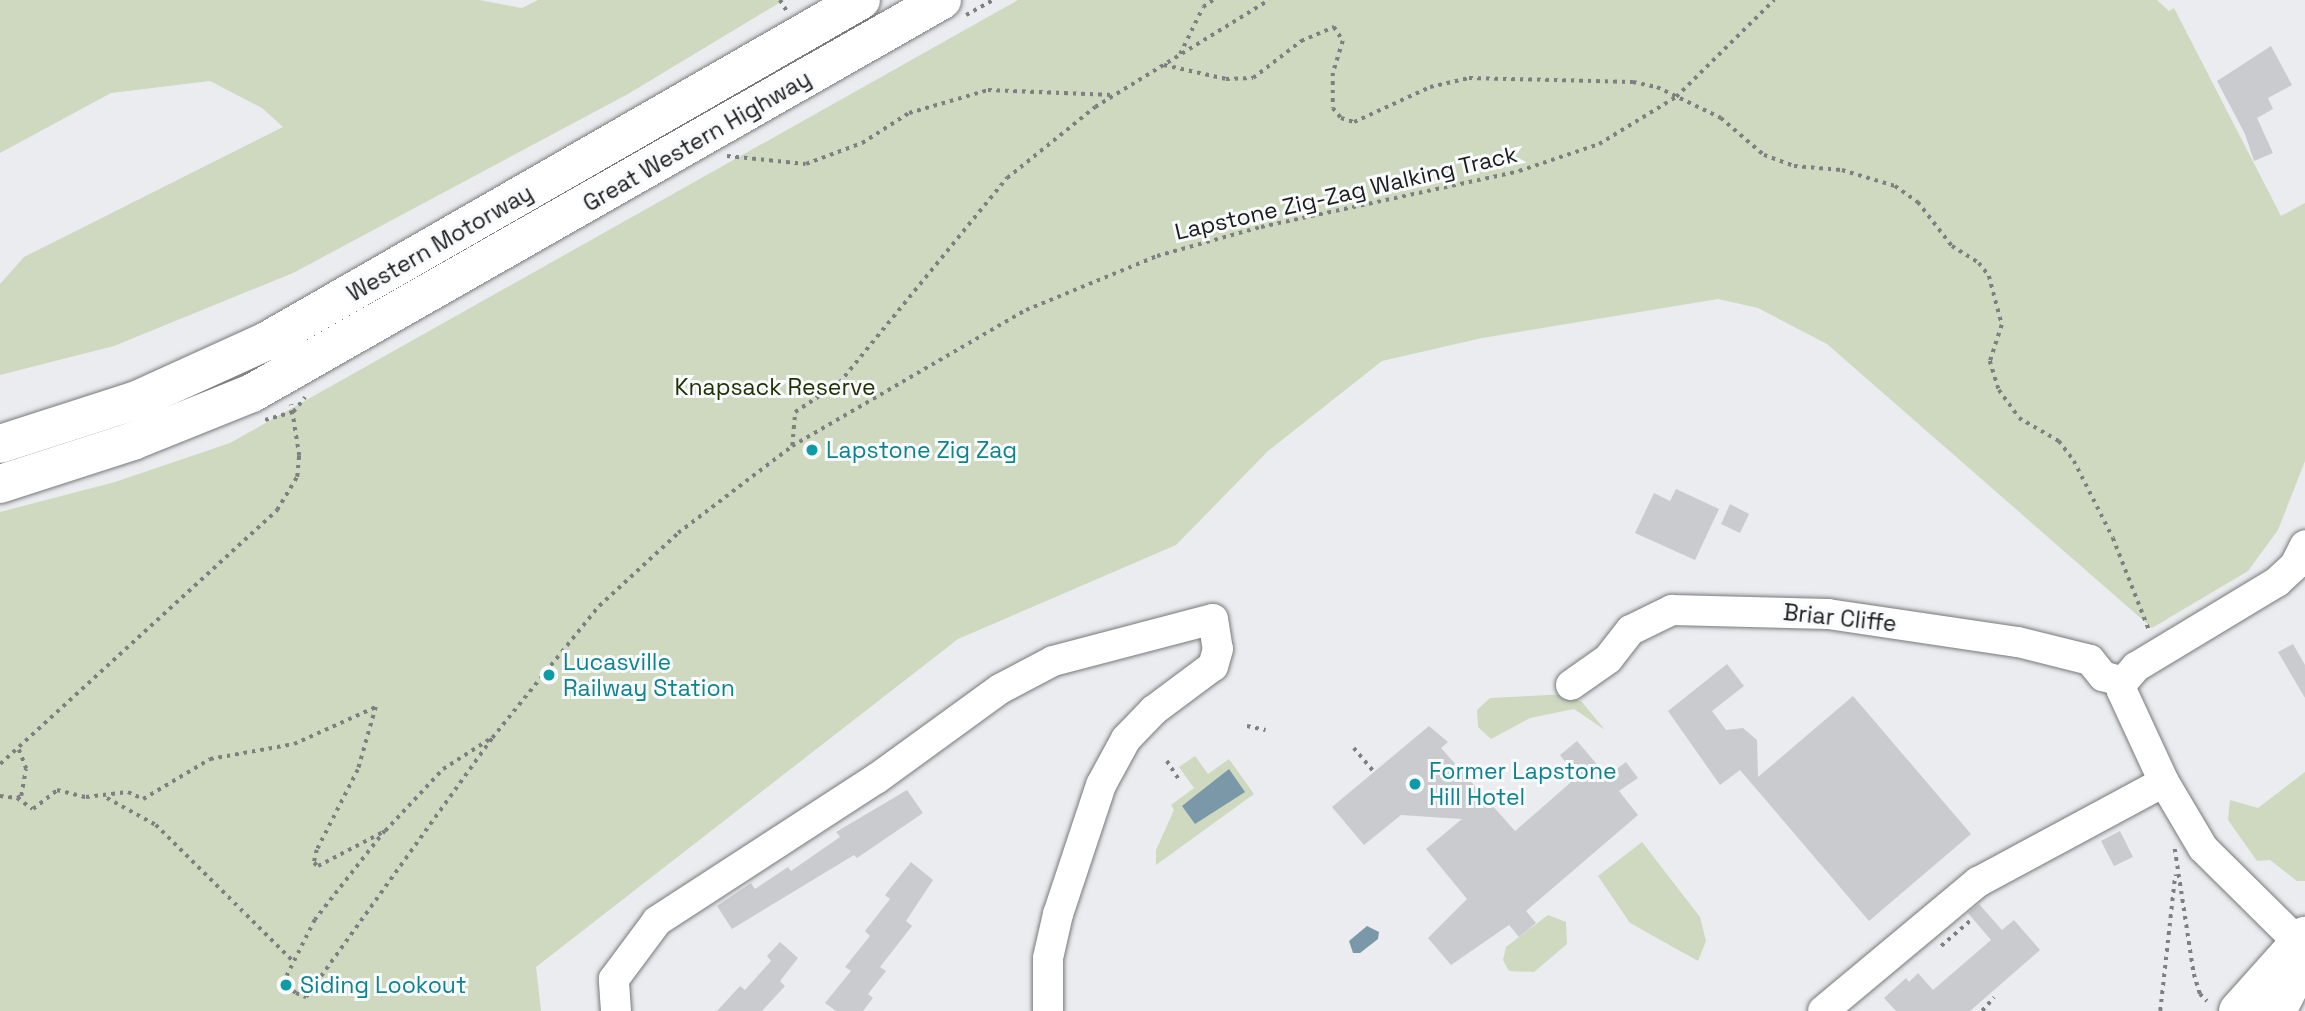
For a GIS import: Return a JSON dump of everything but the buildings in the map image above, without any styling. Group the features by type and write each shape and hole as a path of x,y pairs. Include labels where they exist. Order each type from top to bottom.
{"highway":[{"name":"Western Motorway","path":"0,444 137,400 265,342 861,0"},
{"name":"Great Western Highway","path":"452,281 942,0"},
{"name":"Western Motorway","path":"0,484 67,465 223,406 452,281"},
{"path":"2222,1006 2303,941"},
{"path":"2277,1011 2302,962 2303,941"},
{"path":"2284,1011 2305,988"}],"street":[{"path":"2303,941 2203,848 2164,782 2126,705 2123,682 2129,673 2159,653 2277,582 2295,565 2305,545"},
{"name":"Briar Cliffe","path":"1571,685 1608,660 1631,630 1672,610 1828,614 2018,642 2090,660 2103,677 2123,682"},
{"path":"616,1011 614,979 657,921 876,779 1000,689 1053,661 1213,619 1218,649 1213,666 1154,710 1126,739 1101,785 1058,914 1048,958 1048,1011"},
{"path":"1823,1011 1978,882 2164,782"}],"path":[{"path":"1180,55 1203,7 1213,0"},
{"path":"792,446 795,412 839,383 1007,178 1114,96 1269,0"},
{"name":"Lapstone Zig-Zag Walking Track","path":"492,737 443,769 385,831 315,920 294,962 287,985 306,997 492,737 599,606 678,533 792,446 1026,310 1157,256 1261,227 1520,171 1599,144 1676,97 1774,0"},
{"path":"1164,65 1226,79 1253,78 1301,41 1334,27 1343,41 1329,93 1340,118 1354,122 1430,88 1469,78 1633,82 1676,97 1721,118 1764,155 1794,166 1842,170 1895,186 1919,202 1952,246 1979,262 1989,276 2002,325 1990,361 1998,390 2019,418 2059,441 2074,461 2123,560 2159,653"},
{"path":"715,155 806,164 862,143 909,113 988,90 1114,96"},
{"path":"0,764 277,510 296,477 299,456 293,412"},
{"name":"Lapstone Zig-Zag Walking Track","path":"17,798 33,809 57,790 106,797 128,792 143,799 210,760 294,744 376,707 358,770 314,863 318,866 385,831"},
{"path":"1247,726 1266,730"},
{"path":"0,796 21,796 26,769 18,748"},
{"path":"1354,748 1374,772"},
{"path":"1167,761 1181,781"},
{"path":"106,797 156,825 294,962"},
{"path":"2174,846 2194,974 2200,995 2222,1006"},
{"path":"2160,1011 2176,866"},
{"path":"1982,1011 1994,997"}],"green space":[{"path":"0,0 479,0 522,8 538,0 784,0 628,94 293,273 114,346 0,375 0,284 24,257 283,127 262,108 210,81 111,93 0,153"},
{"name":"Knapsack Reserve","path":"1018,0 2157,0 2169,11 2174,8 2281,216 2305,203 2305,461 2278,530 2248,571 2152,628 1827,344 1758,308 1718,299 1482,338 1382,361 1268,451 1176,545 958,639 536,967 541,1011 0,1011 0,512 115,482 230,443"},
{"path":"1567,694 1582,702 1605,730 1574,709 1530,718 1491,739 1478,727 1477,710 1490,698"},
{"path":"1195,756 1208,774 1229,759 1254,794 1156,865 1156,850 1174,810 1171,805 1194,788 1179,767"},
{"path":"2305,772 2305,881 2297,881 2270,860 2257,861 2228,820 2230,800 2258,808"},
{"path":"1642,842 1700,917 1706,941 1698,961 1630,923 1598,876"},
{"path":"1548,915 1566,922 1567,944 1534,972 1509,971 1503,960 1506,947"}],"water":[{"path":"1229,769 1245,792 1195,824 1182,806"},
{"path":"1367,926 1379,932 1378,939 1360,953 1353,953 1349,941"}],"place":[{"name":"Lapstone Zig Zag","path":"812,450"},
{"name":"Lucasville Railway Station","path":"549,675"},
{"name":"Former Lapstone Hill Hotel","path":"1415,784"},
{"name":"Siding Lookout","path":"286,985"}]}
